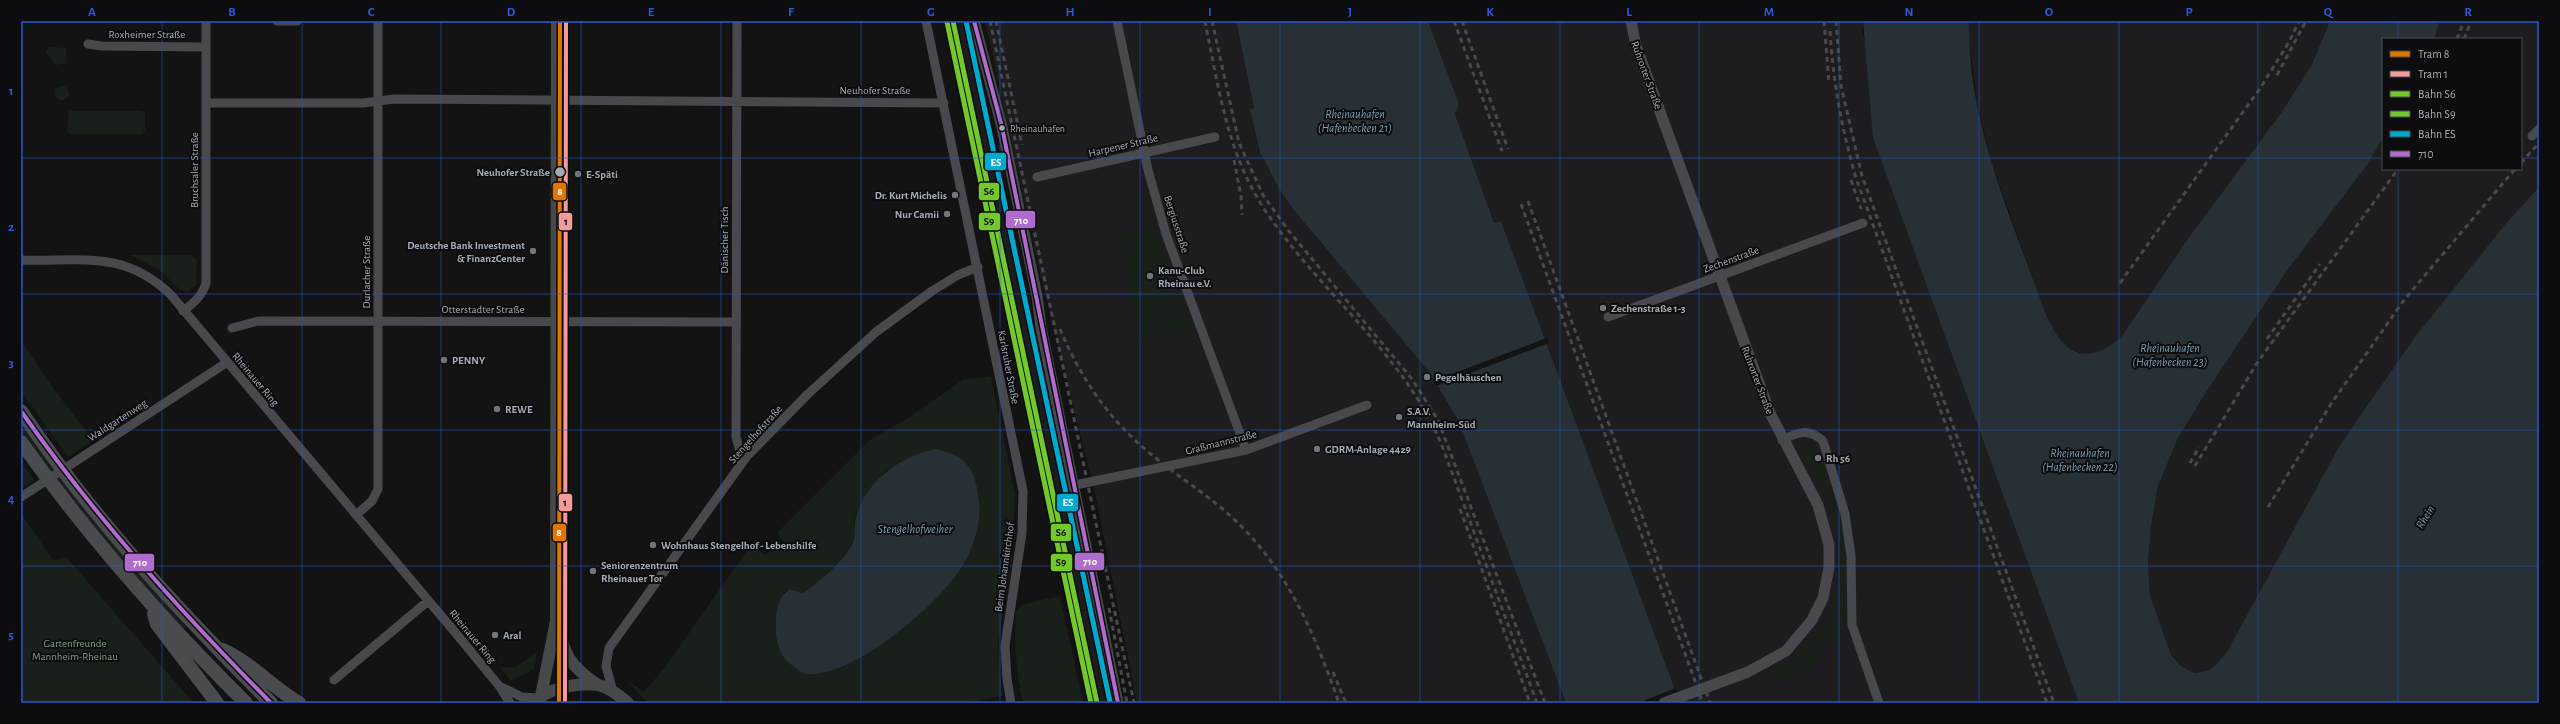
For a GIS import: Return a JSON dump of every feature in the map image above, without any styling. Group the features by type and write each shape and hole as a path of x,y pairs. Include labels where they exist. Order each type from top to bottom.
{"highway":[{"path":"21,411 109,528 213,645 271,703"},
{"path":"21,442 98,542 150,602 246,703"},
{"path":"150,602 157,624 217,703"},
{"path":"213,645 240,658 266,681 299,703"}],"main road":[{"path":"538,699 556,618 558,21"},
{"path":"556,618 568,658 578,671 628,703"},
{"path":"538,699 558,689 598,685"}],"street":[{"name":"Bruchsaler Straße","path":"184,311 203,291 206,283 206,21"},
{"path":"277,21 297,21"},
{"name":"Durlacher Straße","path":"356,515 372,501 378,489 378,21"},
{"name":"Dänischer Tisch","path":"737,21 736,437 740,448 747,456"},
{"name":"Karlsruher Straße","path":"926,21 978,267 1006,412"},
{"path":"974,21 1003,135 1118,703"},
{"name":"Bergiusstraße","path":"1116,21 1144,152 1166,234 1246,450"},
{"name":"Ruhrorter Straße","path":"1631,21 1636,46 1770,413 1782,440 1818,505 1828,534 1830,553 1827,585 1820,604 1806,629 1786,651 1748,672 1664,703"},
{"name":"Roxheimer Straße","path":"88,44 102,46 206,47"},
{"name":"Neuhofer Straße","path":"206,103 378,101 394,99 557,102 944,103"},
{"path":"2532,136 2539,129"},
{"name":"Harpener Straße","path":"1037,177 1215,137"},
{"name":"Zechenstraße","path":"1608,317 1863,223"},
{"name":"Rheinauer Ring","path":"21,260 104,261 134,268 156,281 184,311 226,363 356,515 500,687 510,703"},
{"name":"Stengelhofstraße","path":"613,692 606,666 609,648 747,456 808,394 876,332 958,274 978,267"},
{"name":"Otterstadter Straße","path":"232,328 258,321 557,320 736,322"},
{"name":"Waldgartenweg","path":"24,496 226,363"},
{"name":"Graßmannstraße","path":"1075,485 1246,450 1367,405"},
{"name":"Beim Johannkirchhof","path":"1006,412 1023,491 1022,533 1005,646 1007,679 1011,703"},
{"path":"1782,440 1804,431 1815,434 1823,441 1845,514 1850,556 1852,625 1879,703"},
{"path":"334,680 428,601"},
{"name":"Rheinauer Ring","path":"500,687 516,695 538,699"}],"shaded area":[{"path":"945,21 966,21 1012,245 1032,323 1110,703 1089,703 1024,397 1003,284 1004,281 983,188 981,189"},
{"name":"Rheinauhafen","path":"985,21 1236,21 1254,108 1250,109 1313,234 1397,331 1430,373 1458,420 1566,703 1137,703 1095,493 1040,273"},
{"path":"1428,21 1863,21 1862,33 2079,703 1680,703 1501,221 1494,223 1455,114 1459,104"},
{"path":"1969,21 2330,21 2311,66 2281,113 2190,236 2121,337 2106,350 2089,355 2075,351 2064,344 2053,332 2045,312 1991,161 1977,102 1969,40"},
{"path":"2440,21 2539,21 2539,187 2508,221 2228,650 2217,664 2207,671 2194,673 2181,666 2171,655 2150,595 2148,564 2151,526 2158,486 2178,438 2205,394 2289,268 2367,165 2382,140 2382,170 2522,170 2522,38 2434,38"}],"green space":[{"path":"49,47 66,48 67,63 56,65 45,52"},
{"path":"59,86 65,86 69,90 69,96 65,100 59,100 55,96 55,90"},
{"path":"69,111 141,111 145,113 145,130 142,134 71,134 67,131"},
{"name":"Kanu-Club Rheinau e.V.","path":"1155,228 1192,327 1141,339 1119,236"},
{"path":"130,255 190,255 197,260 196,284 189,292 180,290 161,271"},
{"path":"21,340 53,388 93,440 68,457 21,391"},
{"path":"991,377 1015,494 1012,562 998,643 1002,696 968,703 647,703 628,681 644,692 665,667 751,545 765,555 784,543 777,533 870,440 908,418 964,379","holes":["887,469 967,559 948,585 912,621 782,594 790,589 803,593 823,578 842,559 853,541 855,518 860,504"]},
{"path":"21,424 90,517 183,622 186,627 184,629 140,583 78,509 21,431"},
{"path":"1803,445 1812,446 1820,454 1815,457 1817,461 1821,459 1842,526 1845,549 1844,595 1846,623 1839,625 1842,639 1819,648 1821,655 1816,666 1755,687 1753,683 1777,670 1798,655 1815,637 1828,617 1837,594 1841,570 1841,545 1835,518 1824,492 1800,450"},
{"path":"21,462 34,480 21,489"},
{"name":"Gartenfreunde Mannheim-Rheinau","path":"22,515 53,560 66,557 194,703 21,703"},
{"path":"1060,596 1083,703 1023,703 1016,658 1016,611 1024,604"},
{"path":"537,652 534,669 511,681 500,667 516,667"}],"water":[{"name":"Rheinauhafen (Hafenbecken 21)","path":"1236,21 1428,21 1459,104 1455,114 1494,223 1501,221 1680,703 1566,703 1458,420 1430,373 1293,209 1278,187 1260,152 1250,109 1254,108"},
{"path":"1863,21 1969,21 1970,59 1975,96 1983,133 2006,206 2045,312 2051,326 2067,346 2076,352 2085,354 2096,352 2108,347 2121,337 2190,236 2281,113 2311,66 2330,21 2440,21 2434,38 2382,38 2382,140 2367,165 2289,268 2205,394 2178,438 2158,486 2151,526 2148,564 2150,595 2171,655 2181,666 2194,673 2207,671 2217,664 2228,650 2340,445 2415,337 2508,221 2539,187 2539,703 2079,703 1873,138"},
{"name":"Stengelhofweiher","path":"935,449 955,455 963,460 976,481 979,517 973,545 967,558 956,575 940,594 920,614 897,633 848,664 826,672 806,674 801,672 788,663 784,658 777,642 776,618 780,600 790,589 803,593 823,578 841,560 853,542 855,521 861,504 876,481 897,464"}],"pier":[{"path":"1547,338 1549,343 1436,386 1433,381"},
{"path":"1676,688 1682,703 1638,703"}],"tram line":[{"name":"8","path":"559,703 560,21"},
{"name":"1","path":"565,703 566,21"},
{"path":"578,703 592,703"}],"railway":[{"path":"990,21 1134,703"},
{"path":"996,21 1022,145"},
{"path":"1205,21 1225,117 1232,141 1251,186 1263,207 1285,238 1385,354 1408,384 1428,416 1444,451 1537,703"},
{"path":"1212,21 1239,143 1263,195 1288,230 1412,379 1438,420 1545,703"},
{"path":"1454,21 1502,151"},
{"path":"1462,21 1508,149"},
{"path":"1824,21 1829,83"},
{"path":"1836,21 1841,86 1862,176 2054,703"},
{"path":"2120,283 2261,87 2289,42 2299,21"},
{"path":"2277,75 2306,21"},
{"path":"2457,38 2464,21"},
{"path":"2464,38 2471,21"},
{"path":"1830,31 1833,69 1839,106 1846,142 1856,178 2047,703"},
{"path":"2522,162 2539,143"},
{"path":"1234,160 1241,196 1242,215"},
{"path":"2195,466 2257,363 2397,170"},
{"path":"2268,507 2331,404 2404,300 2514,170"},
{"path":"1851,180 1861,209"},
{"path":"1528,201 1710,703"},
{"path":"1521,204 1703,703"},
{"path":"2267,339 2320,264"},
{"path":"1060,329 1087,382 1123,428 1152,455 1221,507 1242,527 1275,566 1300,609 1311,632 1339,703"},
{"path":"2190,463 2199,447"},
{"path":"1460,509 1530,703"},
{"path":"1109,608 1127,703"},
{"path":"1333,672 1346,703"}],"rail line":[{"name":"S6","path":"953,21 1097,703"},
{"name":"ES","path":"966,21 1110,702"},
{"name":"S9","path":"947,22 1091,703"}],"transit line":[{"name":"710","path":"974,21 1002,127 1118,703"},
{"name":"710","path":"21,411 78,488 109,526 171,598 271,703"}],"place":[{"name":"Rheinauhafen","path":"1002,128"},
{"name":"Neuhofer Straße","path":"560,172"},
{"name":"E-Späti","path":"578,174"},
{"name":"Dr. Kurt Michelis","path":"955,195"},
{"name":"Nur Camii","path":"947,214"},
{"name":"Deutsche Bank Investment & FinanzCenter","path":"533,251"},
{"name":"Kanu-Club Rheinau e.V.","path":"1150,276"},
{"name":"Zechenstraße 1-3","path":"1603,308"},
{"name":"PENNY","path":"444,360"},
{"name":"Pegelhäuschen","path":"1427,377"},
{"name":"REWE","path":"497,409"},
{"name":"S.A.V. Mannheim-Süd","path":"1399,417"},
{"name":"GDRM-Anlage 4429","path":"1317,449"},
{"name":"Rh 56","path":"1818,458"},
{"name":"Wohnhaus Stengelhof - Lebenshilfe","path":"653,545"},
{"name":"Seniorenzentrum Rheinauer Tor","path":"593,571"},
{"name":"Aral","path":"495,635"}],"water label":[{"name":"Rheinauhafen (Hafenbecken 23)","path":"2170,355"},
{"name":"Rheinauhafen (Hafenbecken 22)","path":"2080,460"},
{"name":"Rhein","path":"2425,517"}]}
